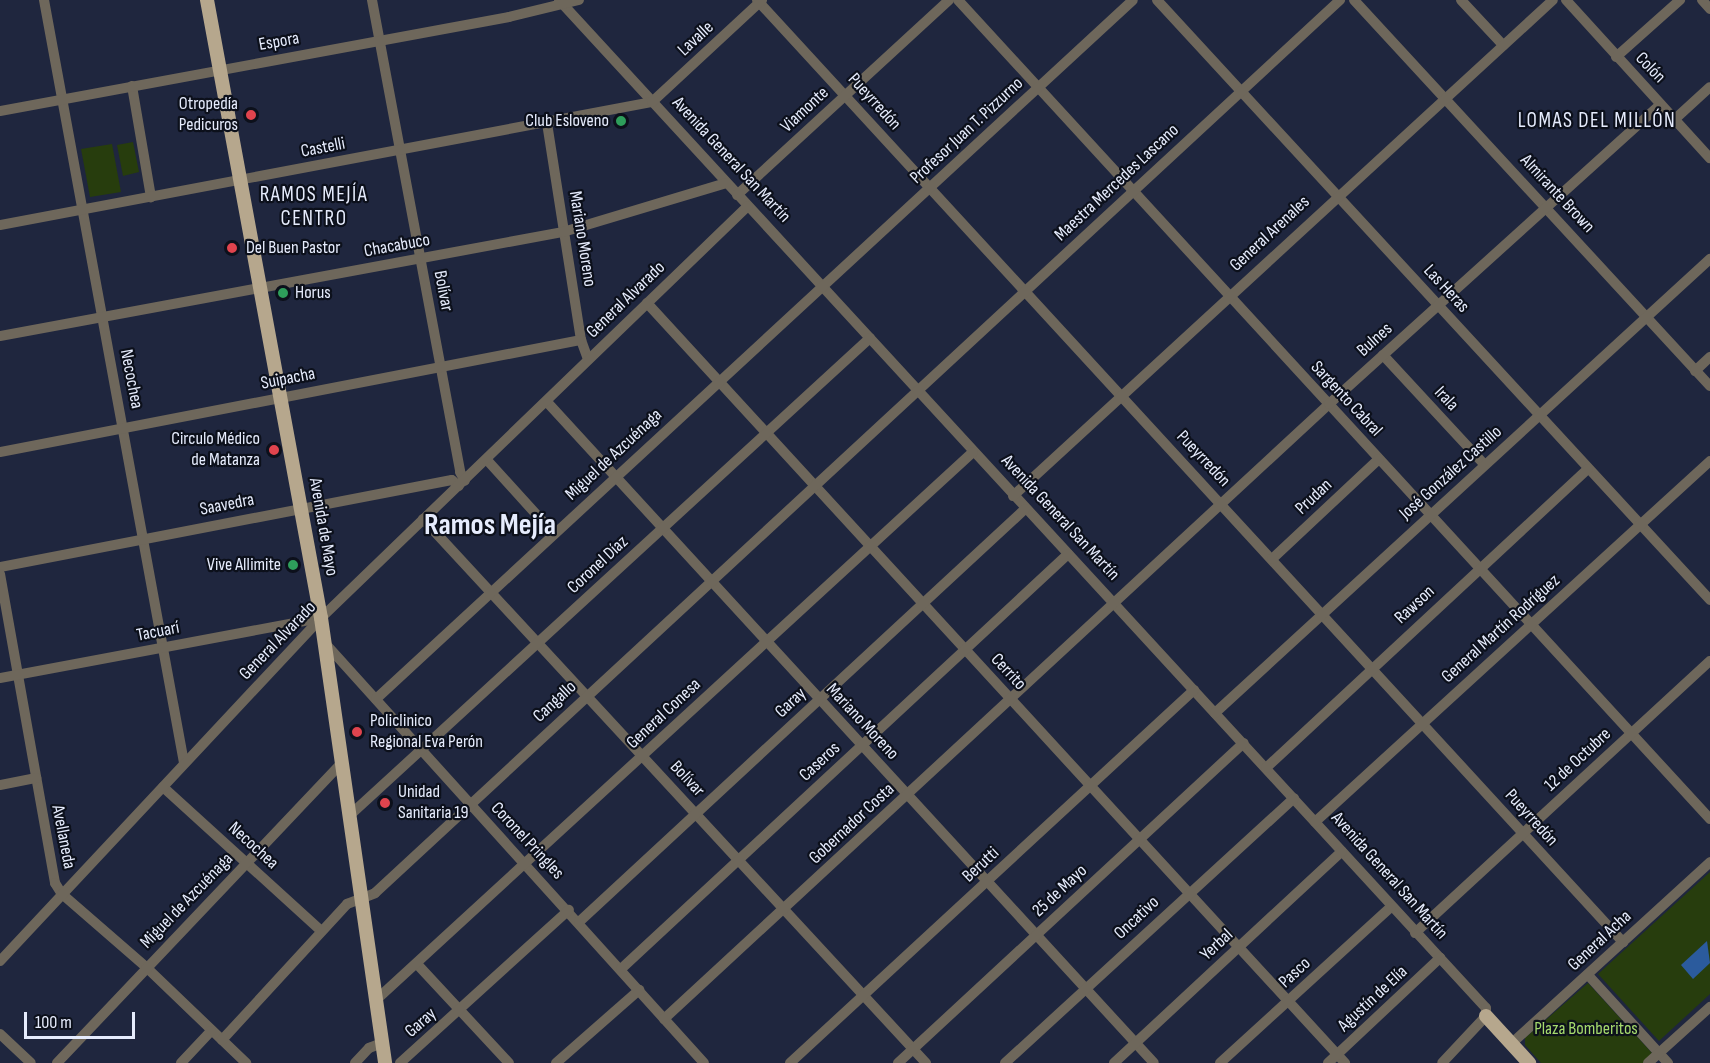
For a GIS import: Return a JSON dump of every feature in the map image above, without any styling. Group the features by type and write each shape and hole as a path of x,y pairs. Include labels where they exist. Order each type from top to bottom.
{"main road":[{"name":"Avenida de Mayo","path":"207,0 321,618 385,1063"},
{"name":"Avenida General San Martín","path":"1486,1016 1529,1063"}],"street":[{"name":"Necochea","path":"44,0 184,763"},
{"name":"Bolívar","path":"372,0 402,149 462,483"},
{"name":"Espora","path":"0,111 380,41 579,0"},
{"name":"Viamonte","path":"737,195 949,0"},
{"name":"Sargento Cabral","path":"958,0 1228,296 1533,623 1710,819"},
{"name":"Profesor Juan T. Pizzurno","path":"823,285 1133,0"},
{"name":"Las Heras","path":"1157,0 1710,600"},
{"name":"Maestra Mercedes Lascano","path":"917,390 1340,0"},
{"name":"Almirante Brown","path":"1354,0 1710,386"},
{"path":"1461,0 1503,45"},
{"name":"General Arenales","path":"1013,496 1336,196 1552,0"},
{"name":"Colón","path":"1566,0 1710,158"},
{"path":"1616,57 1680,0"},
{"path":"1702,0 1710,9"},
{"name":"Pueyrredón","path":"760,1 929,188 1623,942"},
{"name":"Lavalle","path":"652,102 760,1"},
{"name":"Avenida General San Martín","path":"562,3 1486,1008 1486,1016"},
{"path":"132,86 152,197"},
{"path":"1675,119 1710,87"},
{"name":"Castelli","path":"0,225 652,102"},
{"name":"Bulnes","path":"1114,603 1329,404 1661,104"},
{"name":"Mariano Moreno","path":"547,123 581,340 588,359"},
{"name":"Chacabuco","path":"0,336 563,232 726,183"},
{"name":"General Alvarado","path":"0,961 321,618 748,206"},
{"name":"José González Castillo","path":"1215,713 1710,259"},
{"name":"Miguel de Azcuénaga","path":"376,699 823,285"},
{"name":"Cerrito","path":"647,303 1341,1059"},
{"name":"Coronel Díaz","path":"349,816 870,338"},
{"name":"Suipacha","path":"0,452 581,340"},
{"name":"Irala","path":"1383,355 1484,464"},
{"path":"1695,370 1710,357"},
{"name":"Cangallo","path":"222,1040 347,904 375,893 917,390"},
{"name":"Mariano Moreno","path":"547,402 1154,1063"},
{"name":"General Conesa","path":"376,1000 973,452"},
{"name":"Prudan","path":"1272,559 1379,459"},
{"path":"487,460 554,534"},
{"name":"General Martín Rodríguez","path":"1315,822 1710,461"},
{"name":"Rawson","path":"1266,768 1588,469"},
{"name":"Saavedra","path":"0,567 301,507 452,480 462,483"},
{"name":"Garay","path":"579,922 1026,509"},
{"name":"Bolívar","path":"423,519 540,642 926,1063"},
{"name":"Caseros","path":"621,969 1068,555"},
{"name":"Avellaneda","path":"0,573 55,882 62,894 146,967 246,1063"},
{"name":"Gobernador Costa","path":"664,1019 785,910 906,794 1114,603"},
{"name":"Tacuarí","path":"0,678 321,618"},
{"name":"Coronel Pringles","path":"324,642 569,910 704,1063"},
{"name":"12 de Octubre","path":"1415,933 1710,661"},
{"name":"Berutti","path":"790,1063 1194,690"},
{"name":"25 de Mayo","path":"898,1063 1244,744"},
{"name":"Miguel de Azcuénaga","path":"57,1063 341,764"},
{"path":"0,785 36,778"},
{"name":"Necochea","path":"163,787 321,931"},
{"name":"Oncativo","path":"1005,1063 1293,798"},
{"name":"Yerbal","path":"1114,1063 1342,851"},
{"name":"General Acha","path":"1511,1044 1710,862"},
{"name":"Pasco","path":"1220,1063 1391,906"},
{"name":"Garay","path":"400,1063 569,910"},
{"name":"Agustín de Elía","path":"1328,1063 1341,1059 1440,958"},
{"path":"417,964 508,1063"},
{"path":"1588,975 1668,1063"},
{"path":"556,1063 639,990"},
{"path":"1648,1063 1710,1007"},
{"path":"1442,1063 1486,1016"},
{"path":"181,1063 211,1031"},
{"path":"0,1034 31,1063"},
{"path":"355,1063 369,1048 382,1043"}],"green space":[{"path":"133,142 139,172 123,176 117,145"},
{"path":"112,144 121,192 90,197 81,149"},
{"path":"1710,872 1710,994 1659,1041 1598,974"},
{"name":"Plaza Bomberitos","path":"1588,983 1652,1053 1643,1063 1541,1063 1525,1045 1525,1038"}],"water":[{"path":"1707,941 1710,963 1693,979 1681,965"}],"place":[{"name":"Otropedía Pedicuros","path":"251,115"},
{"name":"Club Esloveno","path":"621,121"},
{"name":"Del Buen Pastor","path":"232,248"},
{"name":"Horus","path":"283,293"},
{"name":"Circulo Médico de Matanza","path":"274,450"},
{"name":"Vive Allimite","path":"293,565"},
{"name":"Policlinico Regional Eva Perón","path":"357,732"},
{"name":"Unidad Sanitaria 19","path":"385,803"}],"district":[{"name":"LOMAS DEL MILLÓN","path":"1597,121"},
{"name":"RAMOS MEJÍA CENTRO","path":"314,207"},
{"name":"Ramos Mejía","path":"490,525"}]}
